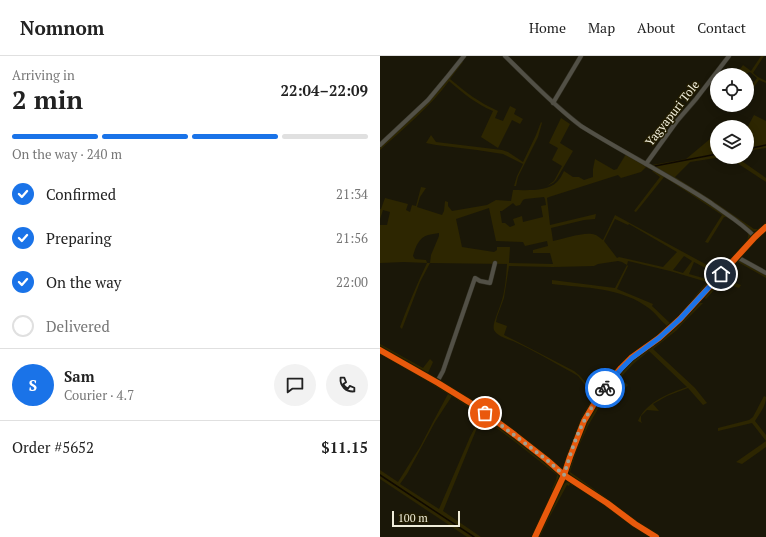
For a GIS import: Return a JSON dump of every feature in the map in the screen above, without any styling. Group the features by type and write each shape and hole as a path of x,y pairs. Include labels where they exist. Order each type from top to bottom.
{"street":[{"path":"380,145 428,100 464,56"},
{"path":"505,56 553,103 581,126 699,196 740,223 755,237"},
{"path":"553,103 581,56"},
{"name":"Yagyapuri Tole","path":"646,164 677,121 729,56"},
{"path":"535,537 564,475 584,421 605,387 632,358 659,338 680,319 755,237 766,227"},
{"path":"737,257 766,273"},
{"path":"436,382 443,371 475,278 480,281 490,283 495,263"},
{"path":"380,350 476,406 531,447 564,475 656,537"}],"shaded area":[{"path":"761,56 764,56 754,71 753,68"},
{"path":"462,61 463,62 450,79 473,97 498,111 495,118 503,121 510,106 516,109 514,114 523,119 520,124 512,120 498,148 481,137 493,111 475,102 449,81 407,126 380,150 380,148 442,87"},
{"path":"754,74 766,81 766,83 759,80 754,87 754,82 757,78"},
{"path":"754,115 766,121 766,148 754,150 754,120 751,120"},
{"path":"561,118 570,124 560,143 573,151 556,180 547,186 554,181 562,166 552,160 558,148 549,143"},
{"path":"541,122 538,137 518,177 516,186 514,186 517,176 523,164 503,154 426,143 431,135 436,142 502,150 508,152 523,162"},
{"path":"710,139 710,159 690,162 675,177 754,229 758,229 766,222 766,225 758,232 753,231 708,200 652,165 686,159"},
{"path":"626,154 650,168 649,169 646,167 641,172 621,178 618,175 547,198 550,225 596,214 595,219 584,220 551,228 553,241 588,234 595,235 603,240 615,215 718,271 716,276 679,317 657,337 643,348 606,384 586,412 572,445 571,444 582,416 594,396 578,376 528,348 500,336 495,332 494,322 502,301 507,264 430,263 431,255 439,233 422,238 415,250 413,256 415,259 426,260 427,263 380,263 380,225 387,225 390,212 383,210 380,219 380,209 385,198 408,204 406,210 410,212 412,205 416,206 421,187 426,188 420,197 417,207 442,215 445,201 448,202 448,206 452,211 487,205 496,200 511,201 513,190 536,190 548,187 557,182 564,171 573,177 579,177 584,180 593,177 595,159 614,170 617,169","holes":["544,197 546,205 541,206 543,217 523,222 522,216 513,219 515,225 510,227 505,223 502,223 500,211 513,203 516,206 520,205 523,200","489,208 496,241 523,242 525,246 547,241 548,246 533,250 533,253 550,253 553,264 509,263 510,247 497,247 497,250 494,252 462,247 456,219","615,219 628,225 629,224 677,252 663,267 619,257 617,258 604,241","684,256 692,261 683,273 673,270","618,261 627,265 615,288 552,280 552,284 603,290 628,296 650,309 667,326 663,331 624,359 596,394 574,371 504,335 507,326 496,322 504,298 509,266 594,266","628,261 670,271 707,282 678,316 670,323 652,306 653,304 617,289 628,266","694,262 713,272 710,280 689,274"]},
{"path":"739,164 746,164 766,178 766,182"},
{"path":"654,170 691,192 740,225 750,233 750,238 746,244 745,243 748,236 747,232 738,224 726,217 724,217 708,243 705,242 722,215 664,177 636,212 634,211 660,177 652,171"},
{"path":"738,260 766,275 766,278 738,262 735,262 722,278 741,285 739,288 721,282 706,299 703,296 735,261"},
{"path":"427,263 430,263 420,282 402,329 400,327 409,303"},
{"path":"697,303 703,303 677,330 653,349 695,388 707,403 703,405 688,388 667,396 653,404 659,411 647,410 641,416 642,423 638,421 642,414 652,403 666,395 687,387 649,351 633,364 620,378 628,385 624,389 616,383 604,397 577,450 570,472 608,499 606,500 571,475 568,471 584,425 603,395 630,363 674,329"},
{"path":"380,344 423,368 430,359 433,362 428,373 384,350 380,347"},
{"path":"430,383 436,384 496,423 552,467 557,472 559,477 553,490 552,489 557,475 483,418 479,423 443,511 481,537 467,537 380,479 380,470 398,482 420,447 448,394","holes":["452,396 481,416 470,437 439,509 400,484 435,422"]},
{"path":"764,396 766,397 765,403 755,421 766,435 766,441 752,423 718,431 718,428 749,420 753,417"},
{"path":"766,441 766,447 742,464 736,462"},
{"path":"567,482 576,486 570,484 569,486 567,485 540,537 538,537 562,486"}],"waterway":[{"path":"754,148 766,145"},
{"path":"655,166 710,155"},
{"path":"380,475 474,537"}],"cycle path":[{"path":"535,537 564,475 584,421 605,387 631,358 659,338 680,319 755,237 766,227"},
{"path":"380,350 477,407 547,460 564,475 656,537"}],"way so far":[{"path":"485,413 515,434 564,475 587,414 605,388"}],"route":[{"path":"605,388 632,358 659,338 680,319 721,274"}]}
